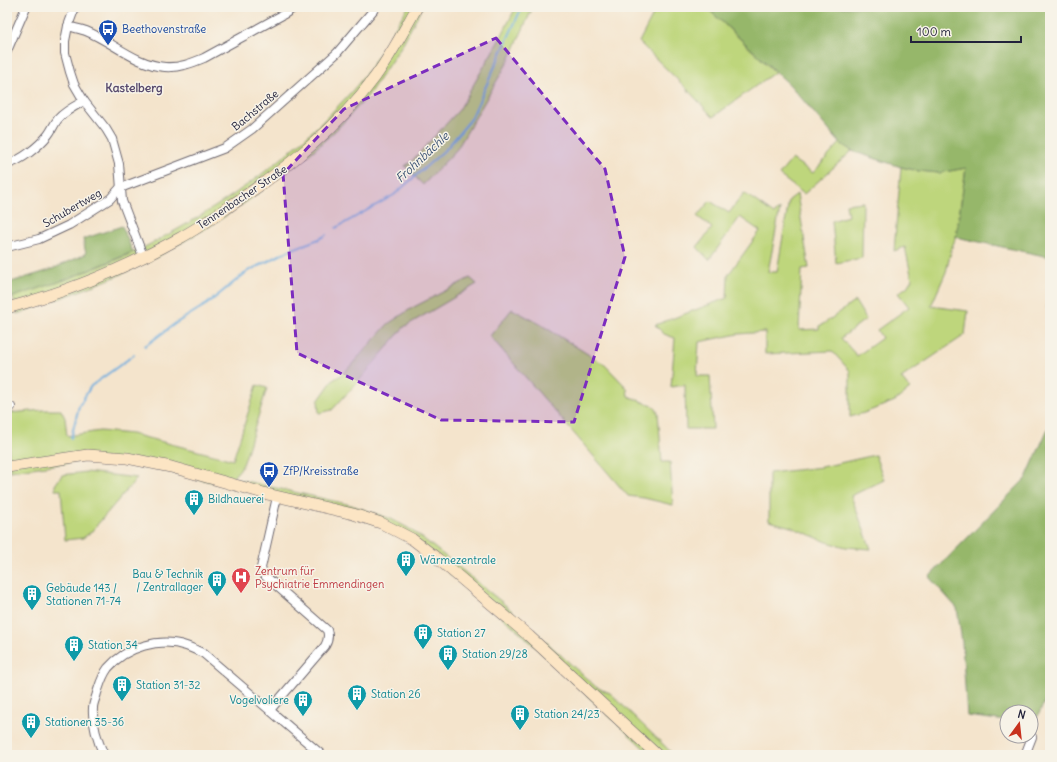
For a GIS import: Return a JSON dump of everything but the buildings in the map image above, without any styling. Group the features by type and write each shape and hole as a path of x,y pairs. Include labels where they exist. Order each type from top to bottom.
{"street":[{"path":"7,51 26,7"},
{"path":"75,7 68,26 65,41 65,53 70,72 74,84 84,101 112,139 119,164 122,201 143,256"},
{"path":"68,26 86,31 136,58 152,64 165,67 179,66 191,64 204,58 286,14 295,7"},
{"name":"Bachstraße","path":"120,188 225,148 247,133 337,53 376,7"},
{"name":"Tennenbacher Straße","path":"7,308 82,284 182,237 276,174 306,151 349,108 389,56 417,7"},
{"path":"7,164 13,163 35,148 48,135 59,118 70,109 84,101"},
{"name":"Schubertweg","path":"7,247 39,239 69,225 110,199 120,188"},
{"path":"7,467 74,456 88,455 127,458 171,468 277,497 358,515 381,523 412,539 438,558 514,623 657,755"},
{"path":"270,710 325,646 329,634 327,630 263,574 261,568 277,497"},
{"path":"104,755 98,741 94,724 93,707 100,684 106,672 126,653 141,646 167,642 186,646 203,653 322,755"},
{"path":"1025,755 1029,744"}],"highlighted area":[{"path":"496,38 605,169 625,257 574,422 441,420 297,353 283,174 344,109"}],"green space":[{"path":"408,7 422,7 402,45 367,97 338,128 312,152 252,198 215,223 150,261 115,277 17,314 13,297 88,271 144,247 178,229 252,182 303,140 345,99 363,78"},
{"path":"516,7 533,7 509,60 457,149 423,185 405,166 411,162 459,110 502,35"},
{"path":"657,7 706,7 775,72 713,117 639,42"},
{"path":"706,7 1050,7 1050,309 1047,308 1049,257 956,237 966,168 939,173 919,171 901,167 852,151 840,143 790,85"},
{"path":"840,143 852,151 804,194 779,175 792,159 813,173"},
{"path":"901,167 939,173 966,168 956,237 946,272 931,306 968,311 965,335 901,378 910,389 895,401 850,417 850,371 832,351 765,354 765,332 738,334 699,342 697,376 710,376 713,429 686,429 685,385 671,387 675,338 664,334 655,325 727,298 728,275 760,231 740,217 709,260 697,247 712,228 697,216 710,201 729,213 744,193 774,214 780,209 768,272 777,272 789,200 797,194 809,268 802,269 799,330 819,329 819,326 855,301 866,319 841,338 857,356 882,338 877,330 909,307 898,293 907,287 912,279 905,247 894,251"},
{"path":"863,202 862,258 836,263 832,221 848,216 846,204"},
{"path":"122,226 133,252 65,280 7,299 7,275 11,282 50,270 86,254 83,239"},
{"path":"470,278 477,284 404,327 364,375 332,410 319,413 318,401 333,380 343,374 388,324 412,308"},
{"path":"512,309 540,324 605,365 627,388 628,396 655,407 658,413 662,462 670,462 673,505 628,496 490,336"},
{"path":"257,385 267,388 244,462 232,478 351,505 391,519 408,528 503,603 596,687 610,693 674,755 651,755 514,627 405,536 367,520 134,463 89,460 10,471 8,413 44,410 61,410 65,418 67,436 100,431 132,434 233,460"},
{"path":"1050,424 1050,691 1039,714 1039,704 999,704 999,720 967,716 962,642 957,608 929,577 1026,478"},
{"path":"875,455 884,480 851,496 871,549 846,547 827,542 791,527 769,521 769,473 822,467"},
{"path":"86,472 137,478 91,532 83,538 65,540 61,490 55,490 55,485 62,475"}],"waterway":[{"name":"Frohnbächle","path":"336,228 394,195 447,148 471,119 522,7"},
{"name":"Frohnbächle","path":"145,346 176,323 207,304 248,271 290,250 326,235"},
{"name":"Frohnbächle","path":"71,438 79,406 91,386 134,355"}],"place":[{"name":"Beethovenstraße","path":"108,46"},
{"name":"ZfP/Kreisstraße","path":"269,488"},
{"name":"Bildhauerei","path":"194,516"},
{"name":"Wärmezentrale","path":"406,577"},
{"name":"Zentrum für Psychiatrie Emmendingen","path":"241,594"},
{"name":"Bau & Technik / Zentrallager","path":"217,597"},
{"name":"Gebäude 143 / Stationen 71-74","path":"32,611"},
{"name":"Station 27","path":"423,650"},
{"name":"Station 34","path":"74,662"},
{"name":"Station 29/28","path":"448,671"},
{"name":"Station 31-32","path":"122,702"},
{"name":"Station 26","path":"357,711"},
{"name":"Vogelvoliere","path":"303,717"},
{"name":"Station 24/23","path":"520,731"},
{"name":"Stationen 35-36","path":"31,739"}],"district":[{"name":"Kastelberg","path":"134,87"}]}
